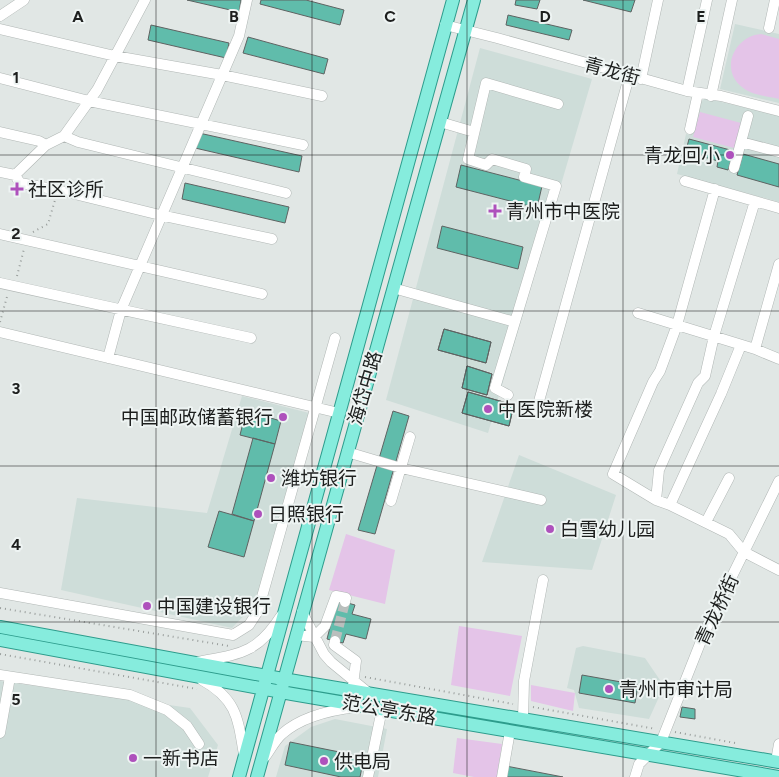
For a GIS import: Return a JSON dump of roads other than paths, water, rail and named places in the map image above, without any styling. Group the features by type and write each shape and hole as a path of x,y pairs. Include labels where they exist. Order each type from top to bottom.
{"main road":[{"name":"海岱中路","path":"239,777 452,0"},
{"name":"海岱中路","path":"257,777 474,0"},
{"name":"范公亭东路","path":"0,627 194,662 282,686 368,700 664,736 777,762"},
{"name":"范公亭东路","path":"0,640 195,676 265,682"},
{"name":"范公亭东路","path":"282,686 353,682 368,700 382,709 779,777"}],"street":[{"path":"0,16 24,0"},
{"path":"15,175 46,145 64,136 97,90 145,0"},
{"path":"108,358 120,310 239,36 247,0"},
{"path":"536,412 627,84 637,78 658,0"},
{"path":"690,129 693,92 707,0"},
{"path":"710,96 732,0"},
{"path":"769,28 775,0"},
{"name":"青龙街","path":"446,25 637,78 710,96 721,96 779,112"},
{"path":"0,29 116,56 222,75 322,96"},
{"path":"0,78 89,101 303,145"},
{"path":"508,395 495,388 556,186 524,177 526,169 492,159 486,165 468,158 486,82 558,104"},
{"path":"734,168 748,116"},
{"path":"440,122 474,132"},
{"path":"0,132 39,141 46,145"},
{"path":"64,136 78,142 286,193"},
{"path":"741,142 779,150"},
{"path":"0,172 15,175 20,184 58,190 160,215 272,239"},
{"path":"685,181 779,208"},
{"path":"715,189 677,325 660,371 613,474 656,500 729,534 744,552 779,570"},
{"path":"656,500 659,470 698,382 705,376 714,336 755,201"},
{"path":"0,234 262,294"},
{"path":"755,349 779,264"},
{"path":"5,284 250,338"},
{"path":"393,288 515,322"},
{"path":"638,313 755,349 779,359"},
{"path":"0,332 339,413"},
{"path":"0,593 233,635 249,625 258,610 335,338"},
{"path":"670,505 721,394 741,345"},
{"path":"391,501 410,437"},
{"path":"347,452 400,468 541,500"},
{"path":"706,522 729,478"},
{"name":"青龙桥街","path":"664,736 705,631 779,481"},
{"path":"523,719 524,681 543,580"},
{"path":"314,637 325,626 336,596 346,598 345,602"},
{"path":"194,662 238,654 259,643 273,629 285,608"},
{"path":"302,612 324,654 353,682"},
{"path":"296,634 314,637"},
{"path":"335,641 334,645 356,661 353,682"},
{"path":"0,733 5,676 130,695 167,710 187,726 199,744"},
{"path":"195,676 212,685 226,697 234,708 244,758"},
{"path":"260,764 278,738 293,726 314,716 368,700"},
{"path":"368,777 382,709"},
{"path":"502,777 510,731"},
{"path":"635,777 639,764 664,736"},
{"path":"777,762 779,744"}],"tunnel":[{"path":"335,641 345,602"}],"place":[{"name":"青龙回小","path":"730,155"},
{"name":"社区诊所","path":"17,189"},
{"name":"青州市中医院","path":"495,211"},
{"name":"中医院新楼","path":"488,409"},
{"name":"中国邮政储蓄银行","path":"283,417"},
{"name":"潍坊银行","path":"271,478"},
{"name":"日照银行","path":"258,514"},
{"name":"白雪幼儿园","path":"550,529"},
{"name":"中国建设银行","path":"147,606"},
{"name":"青州市审计局","path":"609,689"},
{"name":"一新书店","path":"133,758"},
{"name":"供电局","path":"324,761"}]}
